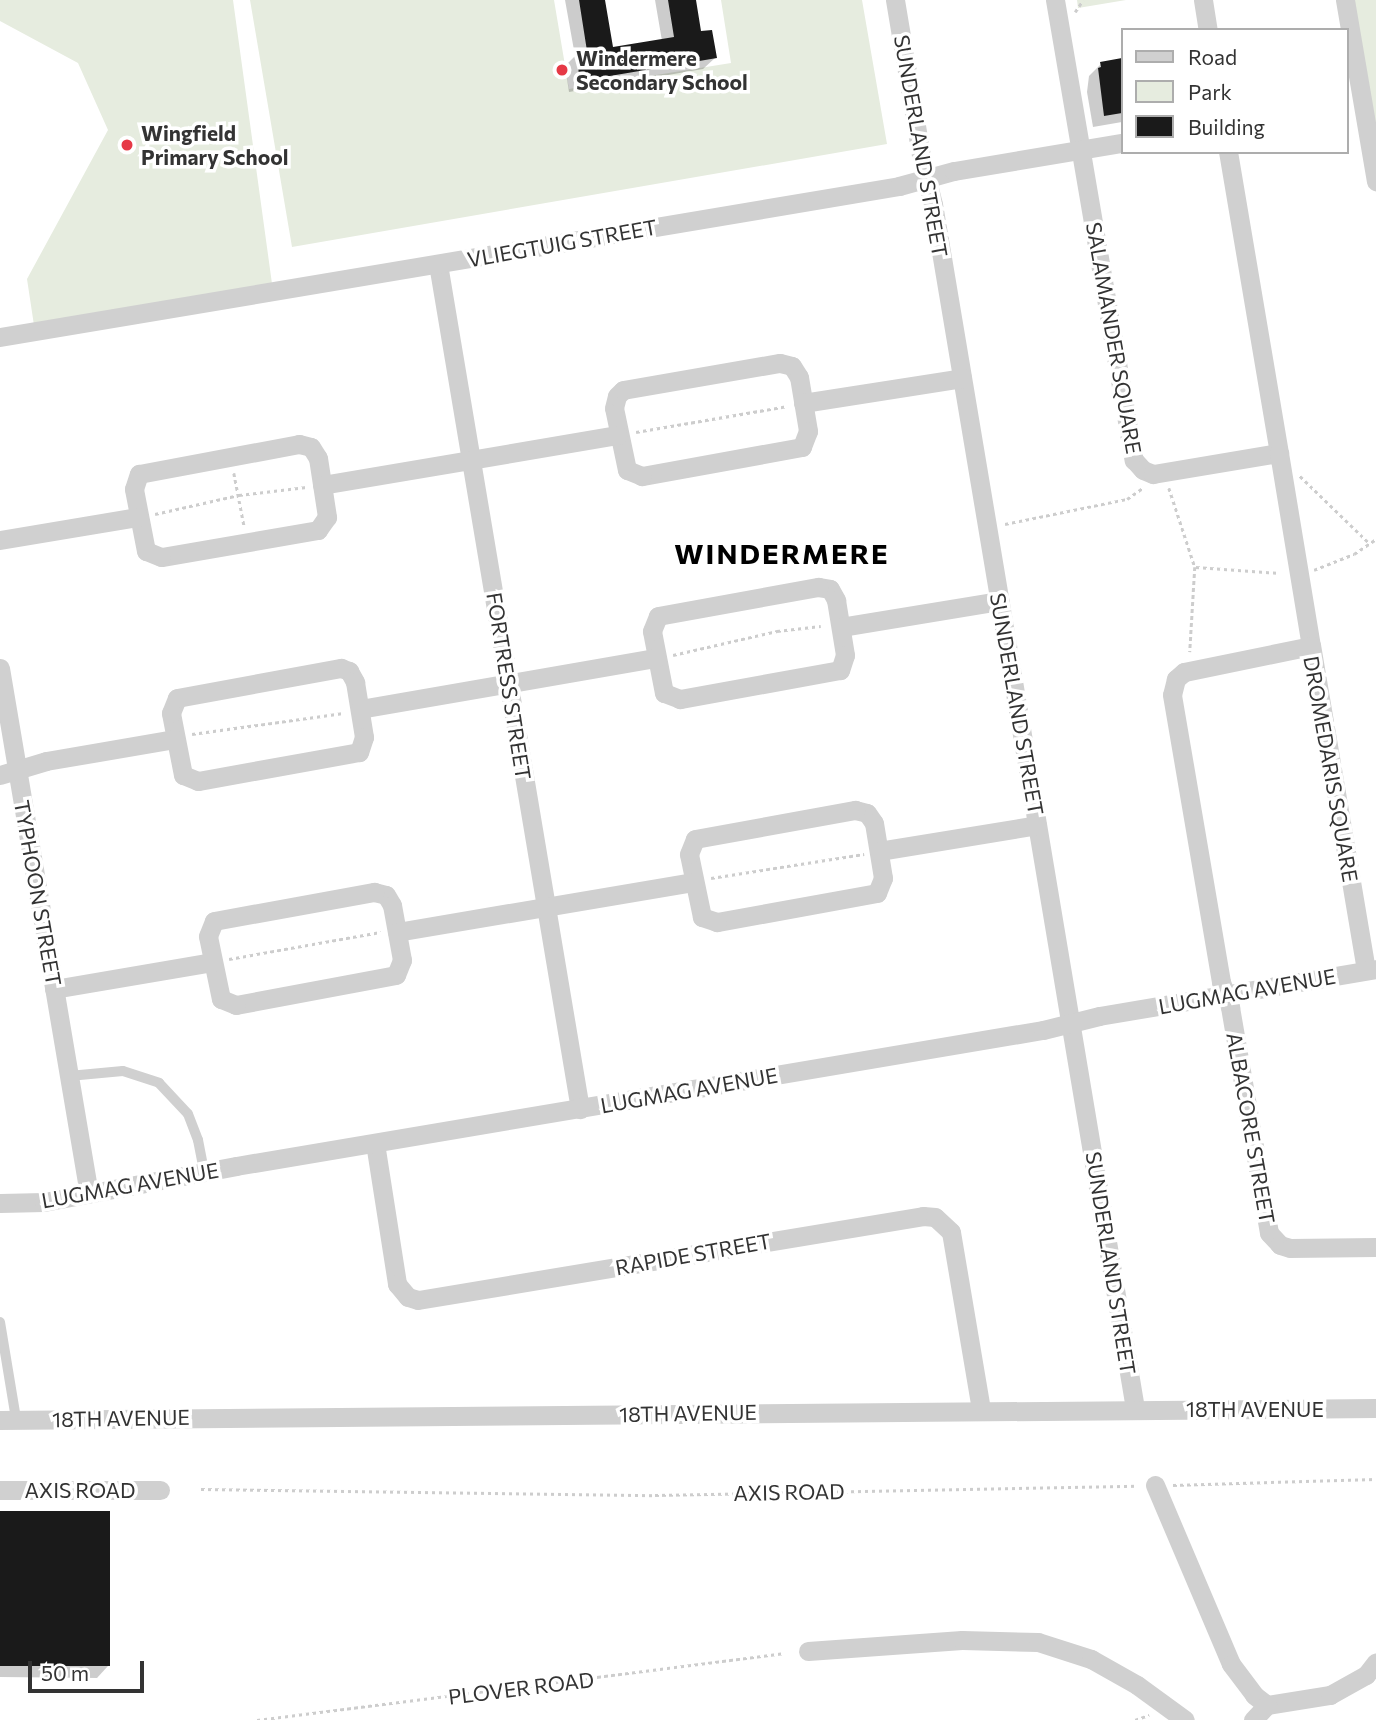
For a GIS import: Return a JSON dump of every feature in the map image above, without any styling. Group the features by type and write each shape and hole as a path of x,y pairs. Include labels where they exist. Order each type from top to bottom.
{"street":[{"name":"SUNDERLAND STREET","path":"895,0 1000,601 1135,1409"},
{"name":"SALAMANDER SQUARE","path":"1055,0 1134,460 1143,470 1164,473 1279,453"},
{"path":"1203,0 1208,28"},
{"path":"1345,0 1348,28"},
{"path":"1348,32 1355,105 1376,181"},
{"name":"VLIEGTUIG STREET","path":"0,337 438,264 1120,143"},
{"path":"1228,154 1311,646"},
{"name":"FORTRESS STREET","path":"438,264 580,1109"},
{"path":"784,363 797,373 803,403 808,436 802,447 794,450 638,476 625,467 618,435 615,400 623,390 784,363"},
{"path":"803,403 962,378"},
{"path":"323,485 618,435"},
{"path":"308,445 317,454 323,485 327,517 321,528 157,557 144,548 133,485 139,474 230,456 308,445"},
{"path":"0,540 138,517"},
{"path":"818,587 830,589 835,596 845,659 836,672 730,691 671,698 662,690 656,658 652,627 661,614 818,587"},
{"path":"841,627 1000,601"},
{"name":"DROMEDARIS SQUARE","path":"1189,669 1311,646 1371,970"},
{"path":"360,709 656,658"},
{"name":"TYPHOON STREET","path":"0,668 9,774 54,989 89,1194"},
{"path":"337,668 349,671 355,682 360,709 365,741 355,754 194,781 183,775 171,709 180,695 337,668"},
{"path":"1189,669 1176,679 1172,695 1221,982 1226,994"},
{"path":"9,774 46,761 175,739"},
{"path":"860,810 871,816 879,851 883,882 874,895 718,922 709,922 700,913 690,850 699,837 860,810"},
{"path":"879,851 1038,825"},
{"path":"397,932 694,881"},
{"path":"374,892 382,893 391,901 397,932 402,964 393,977 236,1004 228,1004 218,995 208,932 217,919 374,892"},
{"path":"54,989 212,962"},
{"name":"LUGMAG AVENUE","path":"0,1203 44,1202 1371,970"},
{"name":"ALBACORE STREET","path":"1226,994 1271,1238 1290,1248 1376,1247"},
{"name":"RAPIDE STREET","path":"374,1143 397,1284 403,1293 418,1300 922,1216 935,1217 951,1232 981,1410"},
{"name":"18TH AVENUE","path":"8,1419 1376,1408"},
{"path":"1155,1485 1231,1664 1254,1695 1260,1713 1330,1695 1366,1675 1376,1662"},
{"name":"AXIS ROAD","path":"0,1490 160,1490"},
{"path":"808,1651 962,1640 1038,1642 1091,1659 1137,1685 1185,1720"}],"lane":[{"path":"69,1076 123,1071 159,1083 188,1114 198,1140 204,1172"},
{"path":"0,1322 8,1419"}],"path":[{"path":"618,435 803,403"},
{"path":"1279,453 1368,542"},
{"path":"230,456 247,543"},
{"path":"987,527 1034,520 1127,499 1164,473 1195,567 1189,669"},
{"path":"138,517 239,495 323,485"},
{"path":"1195,567 1299,575 1354,554 1376,539"},
{"path":"656,658 777,631 829,625 841,627"},
{"path":"175,739 208,731 338,715 360,709"},
{"path":"694,881 879,851"},
{"path":"212,962 328,939 397,932"},
{"name":"AXIS ROAD","path":"201,1489 655,1495 1376,1479"},
{"name":"PLOVER ROAD","path":"257,1720 785,1653"}],"green space":[{"name":"Wingfield Primary School","path":"0,0 233,0 273,291 35,332 27,279 108,130 78,63 0,21"},
{"name":"Windermere Secondary School","path":"250,0 554,0 569,89 731,63 721,0 862,0 887,144 292,247"},
{"path":"1077,0 1126,0 1078,8"},
{"path":"1353,0 1376,0 1376,132"}],"building":[{"path":"579,0 605,0 613,47 674,37 668,0 696,0 701,31 712,30 717,58 580,81 576,53 587,51"},
{"path":"1120,58 1120,113 1104,116 1098,68 1101,67 1100,62"},
{"path":"0,1511 110,1511 110,1666 0,1666"}],"place":[{"name":"Windermere Secondary School","path":"562,70"},
{"name":"Wingfield Primary School","path":"127,145"}],"district":[{"name":"WINDERMERE","path":"782,553"}]}
